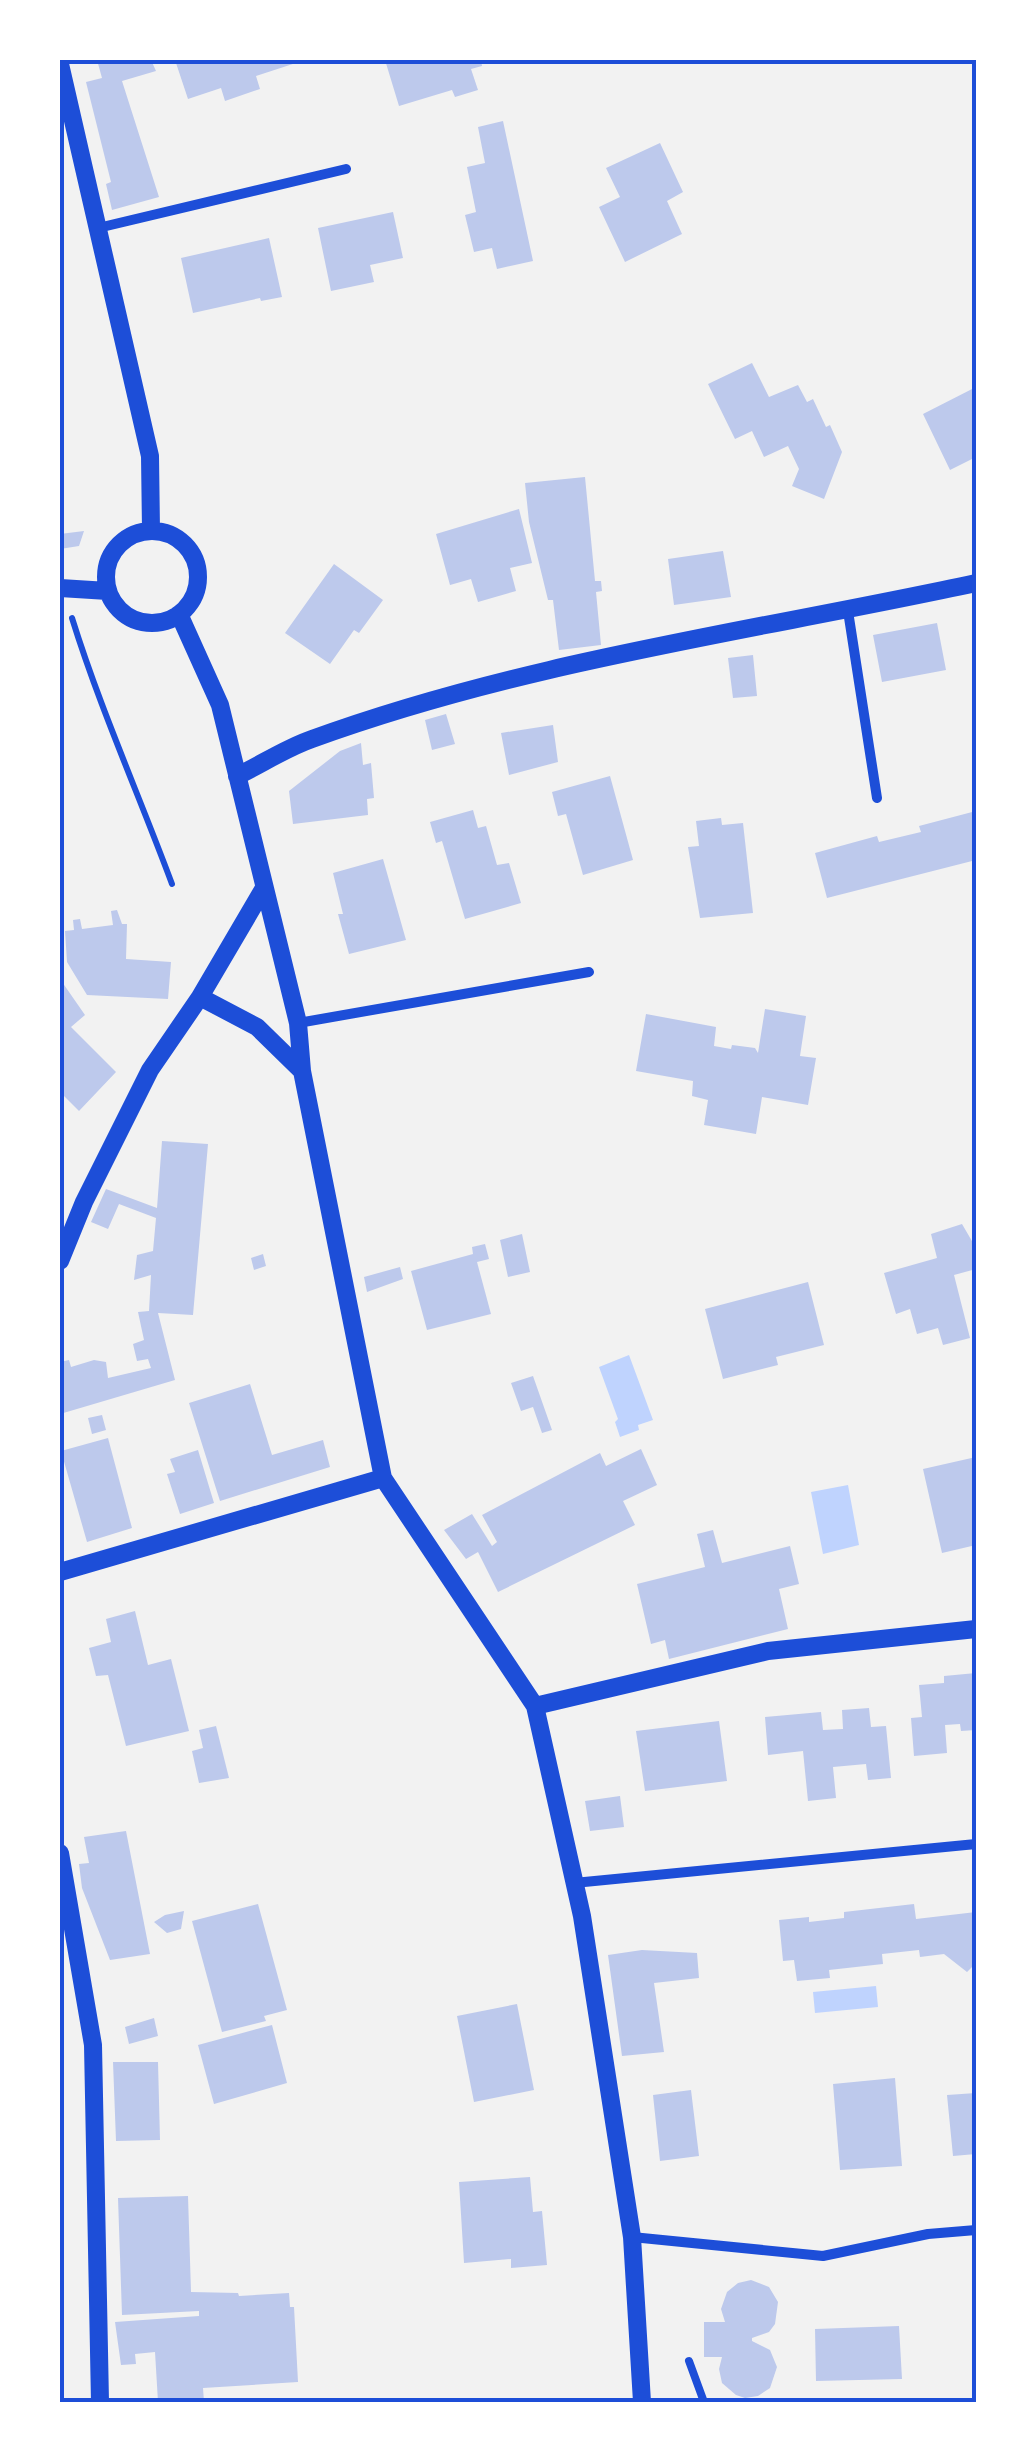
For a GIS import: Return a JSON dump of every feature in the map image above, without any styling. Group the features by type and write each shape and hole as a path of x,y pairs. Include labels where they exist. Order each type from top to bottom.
{"street":[{"path":"60,64 150,456 151,530"},
{"path":"98,228 346,169"},
{"path":"151,530 179,539 196,562 199,577 196,591 179,614 166,621 137,621 114,604 108,592 108,562 114,550 137,533 151,530"},
{"path":"238,776 309,740 450,696 587,660 976,583"},
{"path":"62,588 108,592"},
{"path":"848,611 877,798"},
{"path":"179,614 220,705 298,1024 302,1071 382,1478 535,1706 574,1883 632,2237 642,2402"},
{"path":"60,1261 84,1202 150,1070 200,997 264,888"},
{"path":"298,1024 590,972"},
{"path":"200,997 257,1027 302,1071"},
{"path":"60,1572 382,1478"},
{"path":"535,1706 768,1652 976,1629"},
{"path":"574,1883 976,1844"},
{"path":"60,1852 93,2045 100,2402"},
{"path":"632,2237 823,2256 928,2234 976,2230"}],"lane":[{"path":"689,2361 704,2402"}],"path":[{"path":"62,588 89,672 172,884"}],"water":[{"path":"629,1355 653,1420 620,1437 615,1422 618,1419 599,1367"},
{"path":"848,1485 859,1545 823,1554 811,1492"},
{"path":"876,1986 878,2007 815,2013 813,1992"}],"building":[{"path":"97,60 151,60 156,71 122,81 159,197 112,210 106,184 111,182 86,82 102,78"},
{"path":"175,60 302,61 256,76 260,89 225,101 221,88 188,99"},
{"path":"385,60 481,60 482,66 471,69 478,90 455,97 452,90 399,106"},
{"path":"503,121 533,261 497,269 492,248 474,252 465,215 476,212 467,167 485,163 478,127"},
{"path":"660,143 683,192 667,201 682,234 625,262 599,207 620,197 606,168"},
{"path":"393,212 403,258 370,265 374,282 331,291 318,228"},
{"path":"269,238 282,297 193,313 181,258"},
{"path":"752,363 769,397 798,385 807,402 813,399 826,427 830,425 842,452 824,499 792,486 799,469 788,446 764,457 752,431 735,439 708,384"},
{"path":"976,387 976,457 950,470 923,414"},
{"path":"585,477 595,581 601,581 602,591 596,592 601,645 559,650 553,600 548,600 529,522 525,483"},
{"path":"519,509 532,563 510,568 516,591 478,602 471,579 450,585 436,534"},
{"path":"84,531 79,546 60,549 60,534"},
{"path":"723,551 731,597 674,605 668,559"},
{"path":"334,564 383,600 359,633 354,630 330,664 285,633"},
{"path":"937,623 946,670 882,682 873,635"},
{"path":"753,655 757,696 733,698 728,658"},
{"path":"446,714 455,744 432,750 425,720"},
{"path":"553,725 558,762 509,775 501,733"},
{"path":"361,743 363,765 371,763 374,798 367,799 368,815 293,824 289,791 340,751"},
{"path":"610,776 633,860 583,875 566,814 558,816 552,792"},
{"path":"473,810 478,828 486,826 497,865 509,863 521,903 465,919 442,841 436,843 430,822"},
{"path":"976,811 976,860 827,898 815,853 877,836 879,842 921,832 919,826"},
{"path":"721,818 722,825 743,823 753,913 700,918 688,847 699,846 696,821"},
{"path":"383,859 406,940 349,954 338,914 343,914 333,873"},
{"path":"117,910 122,924 127,924 126,959 171,962 168,999 87,995 67,962 65,931 74,930 73,920 80,919 82,929 113,925 111,911"},
{"path":"60,979 85,1015 71,1027 116,1072 79,1111 60,1092"},
{"path":"765,1009 806,1016 800,1056 816,1058 808,1105 762,1097 756,1134 704,1125 708,1100 692,1096 693,1081 636,1071 646,1014 716,1027 714,1046 755,1048 758,1053"},
{"path":"162,1141 208,1144 193,1315 158,1313 175,1380 60,1414 60,1362 69,1360 71,1367 94,1360 106,1362 108,1378 151,1368 148,1359 137,1361 133,1344 144,1340 138,1312 149,1311 151,1275 134,1280 137,1255 153,1251 156,1218 119,1204 108,1229 91,1222 106,1189 157,1208"},
{"path":"962,1224 976,1248 976,1269 954,1275 970,1338 943,1345 938,1328 917,1334 910,1309 896,1314 884,1273 937,1258 931,1234"},
{"path":"522,1234 530,1272 508,1277 500,1240"},
{"path":"485,1244 489,1259 477,1262 491,1314 427,1330 411,1271 473,1254 472,1247"},
{"path":"263,1254 266,1266 254,1270 251,1258"},
{"path":"400,1267 403,1279 367,1292 364,1277"},
{"path":"808,1282 824,1345 776,1357 778,1365 723,1379 705,1309"},
{"path":"533,1376 552,1430 542,1433 533,1407 521,1411 511,1383"},
{"path":"250,1384 272,1455 323,1440 330,1467 220,1501 189,1403"},
{"path":"102,1415 106,1430 92,1434 88,1418"},
{"path":"108,1438 132,1528 87,1542 61,1451"},
{"path":"641,1449 657,1485 623,1501 635,1525 498,1592 478,1552 466,1559 444,1530 472,1514 492,1546 497,1542 482,1515 600,1453 606,1466"},
{"path":"198,1450 214,1503 180,1514 167,1474 175,1472 170,1459"},
{"path":"976,1457 976,1545 942,1553 923,1469"},
{"path":"713,1530 722,1563 790,1546 799,1584 779,1589 788,1629 669,1659 665,1640 651,1644 637,1584 705,1567 697,1534"},
{"path":"135,1611 148,1665 171,1659 189,1731 126,1746 108,1675 96,1676 89,1648 111,1642 106,1619"},
{"path":"976,1673 976,1730 961,1731 960,1724 945,1725 947,1753 914,1756 911,1718 922,1717 919,1685 944,1683 944,1676"},
{"path":"869,1708 871,1727 886,1726 891,1778 868,1780 866,1764 833,1767 836,1798 808,1801 803,1751 768,1755 765,1717 821,1712 823,1730 843,1729 842,1710"},
{"path":"719,1721 727,1781 645,1791 636,1731"},
{"path":"216,1726 229,1778 199,1783 192,1751 203,1748 199,1730"},
{"path":"620,1796 624,1827 590,1831 585,1801"},
{"path":"126,1831 150,1954 110,1960 82,1888 79,1864 89,1863 84,1837"},
{"path":"258,1904 287,2010 264,2016 266,2021 222,2032 192,1921"},
{"path":"914,1904 916,1919 976,1912 976,1963 967,1972 944,1954 920,1957 919,1950 882,1954 883,1964 829,1970 830,1978 797,1981 794,1960 783,1961 779,1920 844,1918 844,1912"},
{"path":"184,1911 181,1929 167,1933 154,1922 165,1915"},
{"path":"642,1950 697,1953 699,1978 654,1983 664,2052 622,2056 608,1955"},
{"path":"517,2004 534,2090 474,2102 457,2016"},
{"path":"154,2018 158,2036 129,2044 125,2027"},
{"path":"272,2025 287,2083 214,2104 198,2045"},
{"path":"113,2062 158,2062 160,2140 116,2141"},
{"path":"895,2078 902,2166 840,2170 833,2084"},
{"path":"691,2090 699,2156 660,2161 653,2095"},
{"path":"976,2093 976,2154 953,2156 947,2095"},
{"path":"530,2177 533,2212 542,2211 547,2265 511,2268 511,2259 464,2263 459,2182"},
{"path":"188,2196 191,2292 239,2296 289,2293 290,2307 294,2307 298,2382 203,2388 204,2402 158,2402 155,2352 135,2354 136,2364 121,2365 115,2322 199,2316 199,2311 122,2315 118,2198"},
{"path":"751,2280 769,2287 778,2302 775,2324 769,2332 752,2338 770,2350 777,2367 770,2388 745,2398 722,2383 722,2357 704,2357 704,2322 725,2322 721,2309 727,2292 738,2283"},
{"path":"899,2326 902,2379 816,2381 815,2329"}]}
